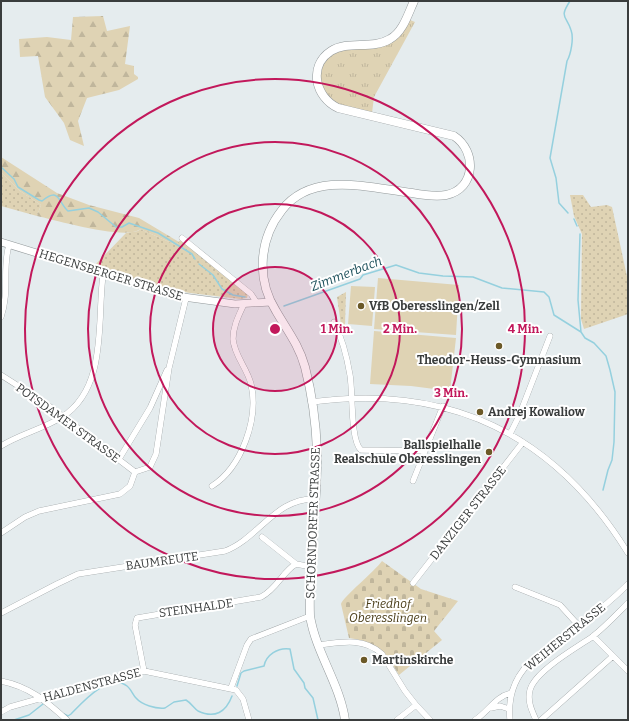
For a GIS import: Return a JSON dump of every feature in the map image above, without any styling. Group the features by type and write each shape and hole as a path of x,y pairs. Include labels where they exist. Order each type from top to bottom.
{"main road":[{"name":"SCHORNDORFER STRASSE","path":"345,720 339,697 319,645 310,616 317,450 312,402 305,366 299,349 271,302 263,275 263,254 269,230 278,214 296,196 312,188 335,185 428,195 444,195 457,191 467,179 471,169 470,157 464,145 454,136 342,109 327,101 318,87 318,70 321,62 328,53 340,47 379,44 391,39 402,27 414,1"}],"street":[{"path":"182,238 251,294 257,303"},
{"name":"HEGENSBERGER STRASSE","path":"1,242 103,275 186,298 244,304 271,302"},
{"path":"1,317 7,291 6,256 9,245"},
{"path":"1,446 63,416 74,407 84,391 94,368 100,333 103,275"},
{"path":"1,533 25,517 39,511 120,494 130,486 135,472 147,469 155,460 169,368 186,298"},
{"path":"212,486 224,476 236,458 248,431 252,416 253,403 251,384 236,352 233,339 235,326 244,304"},
{"path":"334,322 340,334 349,369 354,431 357,446 361,450 425,451"},
{"path":"510,434 519,416 550,336"},
{"path":"118,459 150,408 169,368"},
{"name":"POTSDAMER STRASSE","path":"1,375 35,395 135,472"},
{"path":"150,408 167,387"},
{"path":"312,402 352,399 399,399 443,406 476,417 510,434 545,458 579,490 607,523 628,553"},
{"path":"413,481 443,406"},
{"name":"DANZIGER STRASSE","path":"413,583 523,442"},
{"name":"BAUMREUTE","path":"1,613 78,574 213,554 232,549 279,511 305,499 316,499"},
{"path":"262,537 296,564 312,567"},
{"name":"STEINHALDE","path":"144,671 135,625 138,618 261,597 273,588 290,568 296,564"},
{"name":"WEIHERSTRASSE","path":"475,720 490,708 499,698 510,693 517,678 528,664 596,613 628,584"},
{"path":"515,587 560,605 579,626"},
{"path":"536,720 529,700 530,690 534,682 570,650 593,636 628,602"},
{"path":"249,717 242,696 236,690 231,688 247,645 251,639 310,616"},
{"path":"593,636 628,671"},
{"path":"319,645 353,641 375,648 382,654 416,705 430,720"},
{"path":"541,720 613,656"},
{"name":"HALDENSTRASSE","path":"1,712 10,707 116,677 144,671 231,688"},
{"path":"1,681 18,685 43,698 48,705 67,720"},
{"path":"510,693 510,720"},
{"path":"397,720 416,705"},
{"path":"490,708 500,706 509,710"}],"green space":[{"path":"103,16 107,31 130,26 125,64 134,66 134,74 138,77 138,79 119,90 87,98 78,121 84,146 70,140 64,123 45,97 38,56 20,57 19,39 47,37 71,40 73,17"},
{"path":"410,20 415,22 374,97 372,113 343,107 327,97 320,78 322,65 331,55 339,50 378,46"},
{"path":"1,157 57,193 89,205 139,218 179,242 176,245 140,229 133,232 121,233 74,225 37,216 41,205 20,191 1,172"},
{"path":"1,172 20,191 41,205 37,216 1,206"},
{"path":"570,195 583,195 591,207 607,205 612,207 628,281 628,314 584,329 581,319 582,234 574,216"},
{"path":"140,229 176,245 181,239 248,294 247,298 240,299 190,293 166,288 93,267 126,233 138,231"},
{"path":"378,278 459,285 456,335 374,329"},
{"name":"VfB Oberesslingen/Zell","path":"351,286 375,287 372,326 348,324"},
{"path":"346,292 345,325 341,325 337,297"},
{"path":"374,331 456,338 450,391 411,386 370,384"},
{"name":"Friedhof Oberesslingen","path":"382,561 421,589 458,601 434,631 442,640 399,675 390,661 373,645 349,638 341,604"}],"waterway":[{"path":"568,213 559,203 556,178 550,158 567,61 572,46 572,33 564,16 570,1"},
{"name":"Zimmerbach","path":"1,167 14,179 18,187 39,200 42,201 52,195 56,195 68,211 89,208 98,212 116,227 122,227 129,223 158,233 192,254 195,259"},
{"path":"574,219 577,226"},
{"path":"580,234 578,300 581,332"},
{"name":"Zimmerbach","path":"199,264 213,275 222,289 233,295 245,297"},
{"name":"Zimmerbach","path":"284,306 360,279 363,275 396,265 419,273 443,276 473,277 502,288 544,292 549,297 554,315 581,332 585,338 594,343 606,356 615,392 614,442 612,460 603,490"},
{"path":"237,686 241,673 264,666 267,658 281,649 290,649 294,669 304,683 305,688 313,698 318,720"},
{"path":"64,714 68,716 96,691 112,683 120,683 127,686 135,697 142,703 149,706 165,708 174,702 186,700 198,711 210,714 215,714 223,710 230,702 232,696"},
{"path":"14,720 29,715 43,704"}],"place":[{"name":"VfB Oberesslingen/Zell","path":"361,306"},
{"name":"Theodor-Heuss-Gymnasium","path":"499,346"},
{"name":"Andrej Kowaliow","path":"480,412"},
{"name":"Ballspielhalle Realschule Oberesslingen","path":"489,452"},
{"name":"Martinskirche","path":"364,660"}]}
